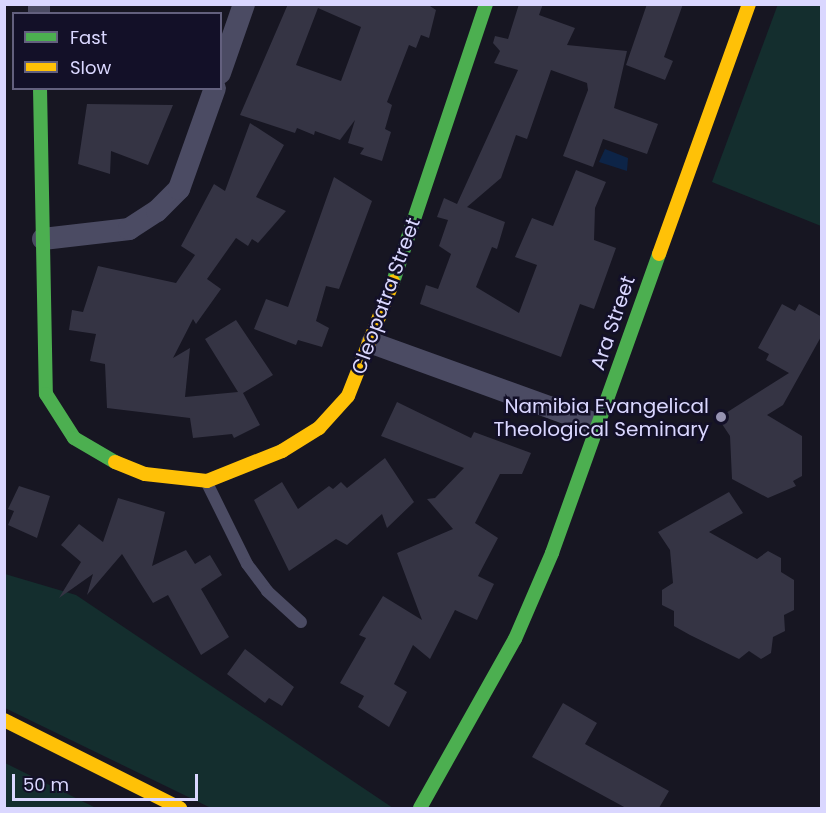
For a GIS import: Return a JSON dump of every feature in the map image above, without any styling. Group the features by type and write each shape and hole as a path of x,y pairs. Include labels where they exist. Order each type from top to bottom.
{"street":[{"path":"222,67 244,4"},
{"name":"Cleopatra Street","path":"40,90 44,239 42,350 46,394 57,419 109,460 145,474 207,481 251,468 319,428 348,396 372,343 486,4"},
{"name":"Ara Street","path":"420,808 515,639 598,425 749,4"},
{"path":"44,239 129,229 157,211 179,189 214,90"},
{"path":"372,343 598,425"},
{"path":"4,720 180,808"}],"lane":[{"path":"207,481 247,564 267,591 301,622"}],"green space":[{"path":"778,4 821,5 821,226 712,182"},
{"path":"5,574 76,595 393,808 211,808 5,708"},
{"path":"5,763 96,808 5,808"}],"water":[{"path":"605,149 628,158 627,171 599,162"}],"building":[{"path":"288,4 427,4 436,10 429,38 421,35 416,48 409,45 387,102 392,105 385,129 391,132 382,161 360,154 364,148 348,143 355,120 340,140 315,131 314,135 297,128 295,133 240,115","holes":["318,8 361,27 341,81 296,65"]},
{"path":"519,4 543,4 539,15 575,28 567,45 627,51 614,108 658,124 647,154 603,139 593,167 563,156 588,90 587,83 551,70 527,139 516,135 501,178 467,207 505,222 497,249 492,247 476,287 519,313 537,265 515,257 532,218 553,226 576,170 606,182 595,208 594,240 616,248 594,309 580,304 561,357 420,304 426,285 438,289 451,254 439,246 448,220 437,217 444,198 457,204 518,70 494,63 500,51 493,43 495,36 508,39"},
{"path":"647,4 683,4 664,57 673,61 665,80 626,65"},
{"path":"87,104 173,105 148,165 111,151 110,174 78,164"},
{"path":"250,123 284,145 256,197 286,211 258,243 252,239 248,246 236,238 207,279 221,289 196,324 193,319 173,358 190,348 185,397 238,392 205,339 236,320 273,375 243,393 260,425 234,438 232,434 193,438 190,418 107,408 105,364 90,361 96,334 69,330 72,310 83,312 98,266 176,283 195,255 181,246 214,184 225,191"},
{"path":"334,177 372,201 339,289 326,286 316,321 329,328 322,347 298,340 296,345 254,329 266,299 288,307"},
{"path":"782,304 795,311 799,304 822,317 822,335 783,405 767,415 802,436 802,476 793,481 796,486 768,498 732,479 730,436 718,418 789,373 766,360 769,354 758,348"},
{"path":"397,402 471,438 474,432 531,453 522,474 500,474 475,523 498,538 478,576 494,584 477,620 455,610 430,659 413,645 394,684 407,692 389,727 358,707 364,696 340,683 366,638 359,635 383,596 422,620 397,553 453,529 427,499 435,498 464,468 381,436"},
{"path":"385,458 414,502 387,528 382,514 347,545 336,539 289,571 254,500 282,482 298,509 329,486 333,489 341,482 347,488"},
{"path":"19,486 50,496 37,538 8,525 14,511 8,509"},
{"path":"729,492 743,513 709,532 757,559 768,551 781,558 781,572 794,580 794,610 784,615 785,631 773,637 771,653 761,659 749,651 739,659 690,635 674,626 674,611 662,605 662,590 673,583 670,550 658,532"},
{"path":"118,498 165,512 152,566 186,550 195,564 210,555 222,575 201,589 229,637 201,655 168,595 153,603 122,554 87,595 93,574 59,598 81,562 61,545 79,524 103,542"},
{"path":"245,649 294,687 282,706 269,698 265,703 227,674"},
{"path":"563,703 597,723 585,744 669,791 659,808 626,808 532,757"}],"traffic: fast":[{"path":"393,282 486,4"},
{"path":"40,90 46,394 74,438 115,462"},
{"path":"420,808 515,639 552,553 659,254"}],"traffic: slow":[{"path":"659,254 749,4"},
{"path":"115,462 145,474 207,481 282,451 319,428 348,396 393,282"},
{"path":"4,720 180,808"}],"place":[{"name":"Namibia Evangelical Theological Seminary","path":"721,417"}]}
